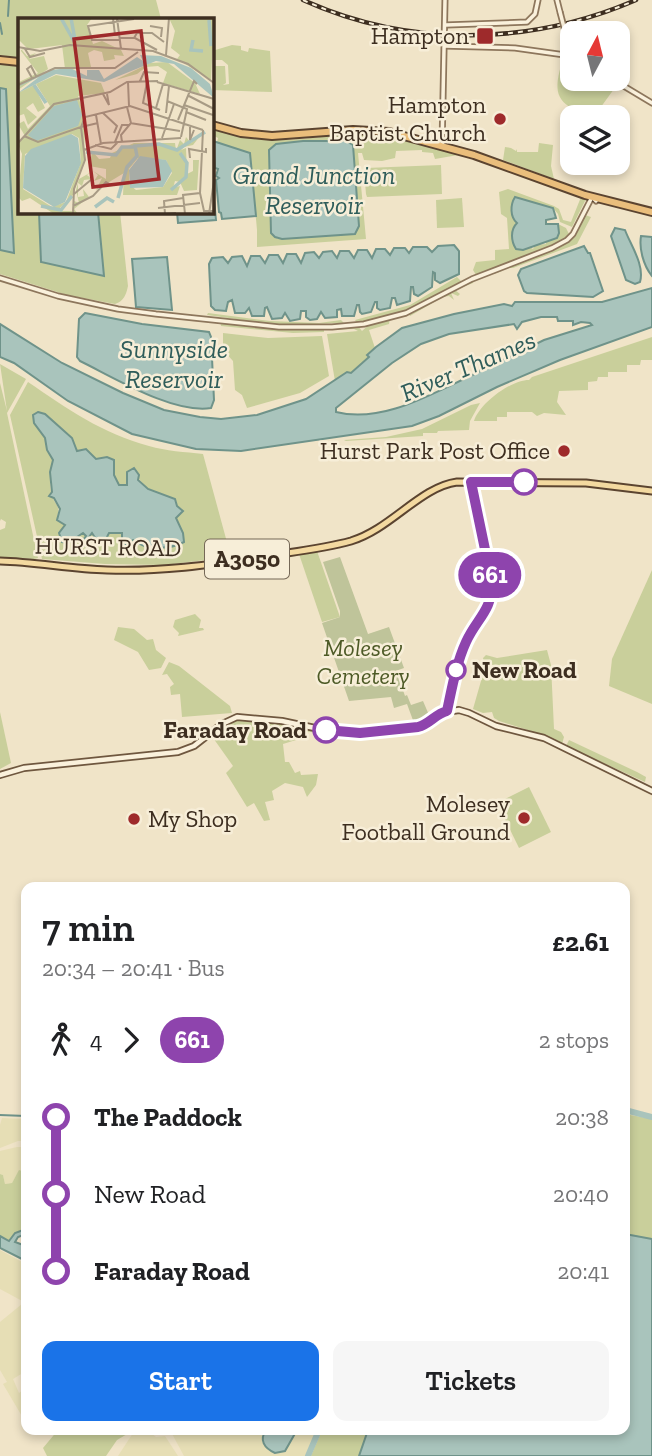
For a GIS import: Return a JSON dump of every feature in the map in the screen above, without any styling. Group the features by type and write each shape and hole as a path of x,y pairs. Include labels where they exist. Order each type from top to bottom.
{"highway":[{"path":"0,60 18,62"},
{"path":"214,126 241,133 272,136 353,130 389,132 504,165 597,199 652,212"}],"main road":[{"name":"HURST ROAD","path":"3,561 107,570 161,569 213,565 303,550 364,536 390,523 438,487 457,482 551,482 652,491"},
{"path":"0,775 24,768 183,751 204,739 226,721 237,717 355,733 423,726 436,715 456,710 470,713 493,725 544,738 652,791"}],"street":[{"path":"442,147 445,0"},
{"path":"557,0 562,21"},
{"path":"446,25 527,22 536,14 537,1"},
{"path":"446,46 507,47 560,54"},
{"path":"630,90 652,103"},
{"path":"0,278 58,296 118,309 279,327 364,324 406,313 481,275 552,248 573,234 588,206 597,199"}],"shaded area":[{"path":"2,1118 21,1119 21,1141 0,1148"},
{"path":"21,1147 21,1172 19,1171 12,1183 5,1184 3,1175 0,1174 0,1151"},
{"path":"0,1250 21,1261 21,1300 0,1289"},
{"path":"21,1305 21,1374 13,1379 19,1393 21,1392 21,1415 3,1384 7,1382 0,1370 0,1322"},
{"path":"132,1435 153,1435 165,1436 178,1456 118,1456"},
{"path":"173,1435 264,1435 263,1443 275,1453 285,1451 294,1435 315,1435 305,1456 184,1456"}],"green space":[{"path":"0,0 156,0 161,18 18,18 18,58 0,55"},
{"path":"232,45 241,46 241,50 248,52 249,48 270,51 272,92 214,90 214,66 225,66 226,83 223,85 229,84 228,65 222,60 214,60 214,50"},
{"path":"0,64 18,67 18,214 39,214 41,262 104,276 98,214 120,214 128,286 124,297 118,303 67,295 0,274 0,250 14,252 6,90 0,88"},
{"path":"560,71 560,91 613,91 602,105 566,105 559,94"},
{"path":"214,130 257,139 280,140 368,133 402,139 458,155 435,159 433,153 422,150 396,151 395,158 382,161 364,160 362,153 358,153 366,239 257,247 250,153 217,142 218,138 214,136","holes":["346,141 353,145 359,226 278,239 271,233 269,152 276,144"]},
{"path":"539,143 553,145 551,166 554,179 503,160 505,147 516,151 517,149 517,152 538,152"},
{"path":"441,165 442,194 367,197 366,168"},
{"path":"508,189 554,206 559,209 563,220 571,222 581,197 586,199 572,227 560,222 553,208 512,217 517,223 512,230 513,244 519,250 546,244 546,241 559,232 558,224 566,228 570,236 575,237 585,215 591,217 577,244 513,268 509,268 508,262 501,265 502,271 494,274 490,269 476,275 473,270 476,262 495,260 495,250 509,249 507,218 501,214 499,192"},
{"path":"462,198 464,227 437,228 436,200"},
{"path":"457,277 462,282 474,277 475,279 473,283 455,290 460,294 458,296 451,293 454,300 449,296 443,297 410,316 406,310 357,323 355,320 410,305"},
{"path":"207,315 270,321 319,323 341,320 344,323 279,325"},
{"path":"390,318 389,324 369,330 375,348 367,355 369,357 351,373 347,372 335,381 327,334 358,331 330,330 329,327 357,325 362,331 371,323"},
{"path":"220,320 324,327 324,332 293,333 221,326"},
{"path":"223,333 268,338 322,336 329,376 300,393 247,408 242,395 235,390 233,361 223,350"},
{"path":"652,337 652,360 641,360 640,365 627,365 627,372 608,372 608,377 598,377 597,381 588,382 588,390 559,391 557,402 566,415 544,413 537,416 532,412 507,412 507,417 497,417 497,421 474,421 489,400 505,388"},
{"path":"0,364 26,379 7,413 38,558 34,559 0,557 0,530 5,528 6,522 1,519 0,521 0,383 7,411"},
{"path":"28,382 71,411 116,435 155,448 203,454 231,557 164,565 42,559 10,415","holes":["37,412 45,414 72,438 77,451 85,449 96,459 107,457 113,460 114,475 119,485 127,485 127,476 137,477 148,489 176,500 182,513 177,515 177,523 164,547 138,545 133,540 122,543 122,533 109,533 106,541 96,540 92,533 90,542 83,533 71,541 61,540 59,534 65,525 57,517 58,507 51,492 53,460 47,450 45,438 34,423 33,415"]},
{"path":"480,403 470,421 469,430 438,431 423,433 423,436 344,440 386,437 422,429"},
{"path":"317,551 340,617 322,622 299,554"},
{"name":"Molesey Cemetery","path":"340,557 368,634 389,627 404,668 387,674 387,677 391,679 397,673 411,705 423,701 429,715 423,722 414,723 407,704 394,708 391,697 349,701 322,623 340,617 323,562"},
{"path":"652,570 652,704 609,686 612,659"},
{"path":"195,614 201,620 199,628 204,630 178,636 179,633 173,627 175,620"},
{"path":"118,627 134,629 147,640 153,639 156,650 166,658 161,668 149,670 138,652 114,640"},
{"path":"547,650 551,665 554,729 564,737 562,744 499,721 494,718 492,712 483,713 473,709 485,667 483,658 486,655 497,658"},
{"path":"169,662 179,666 230,706 232,713 182,717 180,694 171,695 170,687 174,684 167,674 162,675"},
{"path":"0,712 11,763 0,769"},
{"path":"236,719 317,731 297,730 296,740 283,744 285,762 289,762 295,773 300,771 301,775 318,774 316,785 307,797 303,787 285,783 272,791 274,800 265,802 270,820 264,821 254,803 247,807 226,773 233,766 211,735 218,727"},
{"path":"569,740 637,772 646,777 645,782 566,746"},
{"name":"Molesey Football Ground","path":"529,787 551,832 519,848 497,803"},
{"path":"630,1115 652,1119 652,1239 630,1235"},
{"path":"19,1170 21,1233 9,1241 0,1236 0,1174 3,1175 5,1184 12,1183"},
{"path":"54,1435 126,1435 117,1440 106,1456 47,1456 43,1448"},
{"path":"320,1435 366,1435 359,1456 311,1456"}],"water":[{"path":"0,88 6,89 14,253 0,250"},
{"path":"214,141 250,153 256,216 222,219 216,180 219,178 216,176 218,169 215,168"},
{"name":"Grand Junction Reservoir","path":"346,141 353,145 359,226 355,234 282,239 271,233 269,150 276,144"},
{"path":"515,197 553,208 556,218 546,220 546,224 558,224 557,238 523,250 516,249 512,236 517,223 512,211"},
{"path":"214,200 216,220 178,223 177,214 214,214"},
{"path":"39,214 98,214 104,276 41,262"},
{"path":"615,228 625,230 639,262 640,282 635,284 626,280 611,236"},
{"path":"641,236 652,237 652,276 642,256"},
{"path":"454,245 459,251 459,274 440,283 435,280 433,272 432,287 418,296 411,287 410,301 397,305 395,298 392,298 390,308 380,310 375,302 371,312 362,314 357,305 354,316 342,316 341,309 337,310 337,317 325,318 321,312 317,319 310,320 306,317 306,311 301,311 300,319 290,321 285,313 282,318 272,319 267,307 264,316 252,316 249,308 245,313 235,313 232,300 228,302 226,311 215,310 211,306 209,264 212,258 223,257 228,263 232,257 242,256 247,266 251,256 260,256 265,263 269,255 278,255 283,263 287,254 296,254 301,263 305,253 314,252 319,258 323,252 332,251 337,258 340,251 349,251 354,258 358,250 367,250 372,258 376,249 385,249 390,255 394,248 405,248 409,253 413,247 427,247 432,252 438,246"},
{"path":"584,246 590,253 603,291 593,297 524,291 518,275 521,269"},
{"path":"167,257 172,310 136,307 132,259"},
{"path":"652,288 652,327 560,360 412,426 241,451 196,449 132,434 68,401 14,363 0,357 0,324 62,363 123,393 164,410 221,419 257,415 306,399 347,372 351,373 376,347 402,328 504,304 512,306 515,302 602,302","holes":["541,317 557,317 558,321 573,321 573,325 581,322 592,325 544,340 489,367 484,364 479,372 409,404 372,414 336,412 336,408 392,363 421,344 449,334 514,324 517,329 522,322"]},
{"name":"Sunnyside Reservoir","path":"85,313 142,324 209,332 214,400 211,408 196,408 162,400 80,361 77,357 79,319"},
{"path":"38,412 45,414 72,438 77,451 86,449 96,459 107,457 114,460 114,475 119,485 127,485 127,472 134,468 139,475 138,480 148,489 175,499 177,506 183,511 176,518 184,542 157,548 144,546 133,540 126,545 122,543 122,533 109,533 104,543 98,542 92,533 89,537 90,544 83,546 82,542 86,536 83,533 68,543 62,542 59,533 65,525 57,520 60,509 54,498 49,496 52,492 50,472 53,460 47,450 45,438 34,423 33,415"},
{"path":"21,1231 21,1236 15,1242 21,1244 21,1258 0,1248 0,1236 9,1241 15,1233"},
{"path":"630,1235 652,1239 652,1456 359,1456 366,1435 630,1435"},
{"path":"294,1435 285,1451 275,1453 268,1449 263,1437"}],"waterway":[{"path":"8,16 9,0"},
{"path":"0,23 2,34"},
{"path":"630,1111 652,1117"},
{"path":"0,1115 21,1116"},
{"path":"308,1456 317,1435"}],"railway":[{"path":"303,0 343,16 385,27 470,35 512,33 554,26 596,15 636,0"}],"bus line":[{"name":"661","path":"326,730 360,733 418,727 447,711 464,647 489,608 492,597 492,583 477,522 471,482 524,482"}],"place":[{"name":"Hampton","path":"485,36"},
{"name":"Hampton Baptist Church","path":"500,119"},
{"name":"Hurst Park Post Office","path":"564,451"},
{"name":"New Road","path":"456,670"},
{"name":"Faraday Road","path":"326,730"},
{"name":"Molesey Football Ground","path":"524,818"},
{"name":"My Shop","path":"134,819"}],"water label":[{"name":"River Thames","path":"468,366"}]}
